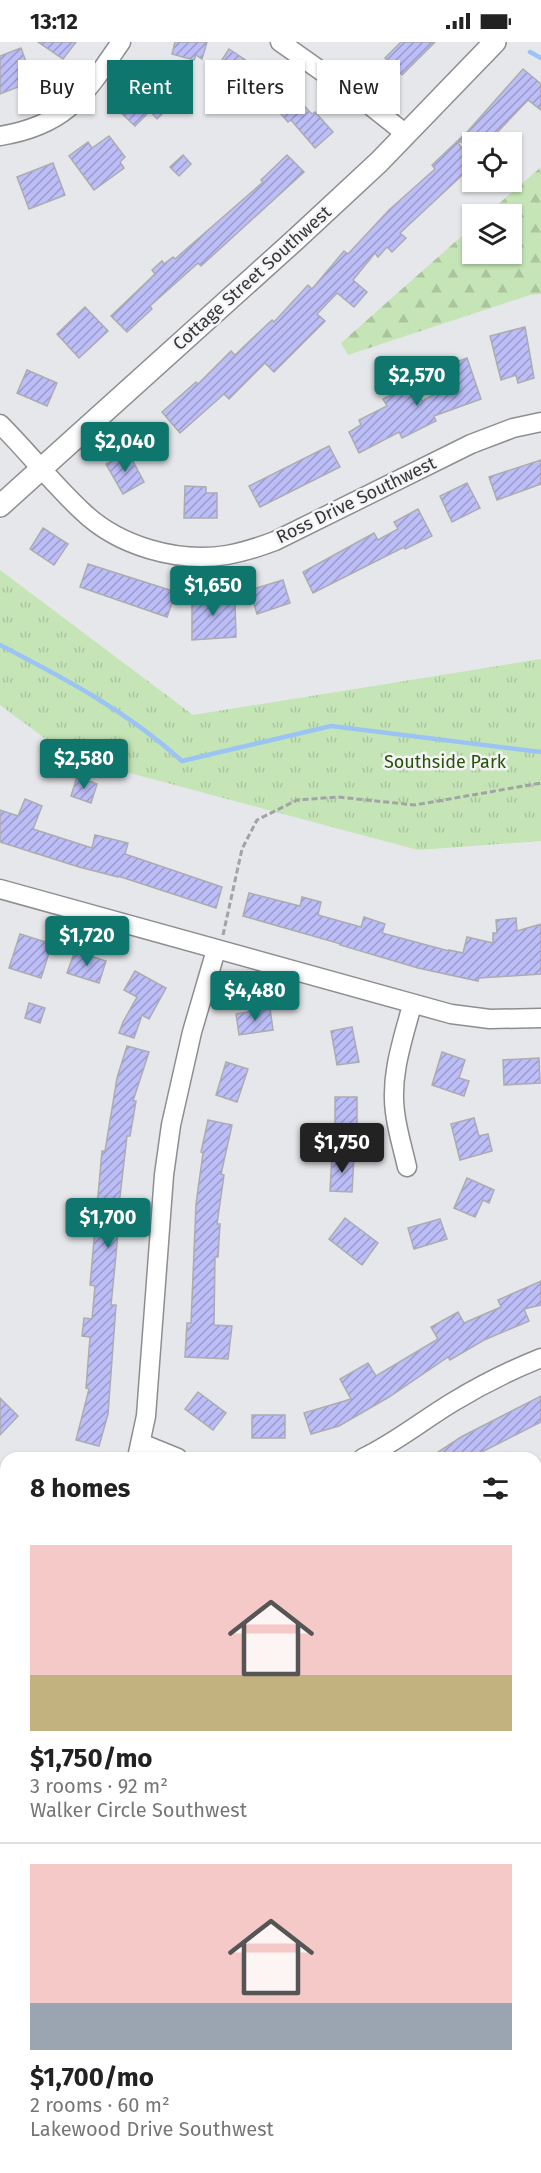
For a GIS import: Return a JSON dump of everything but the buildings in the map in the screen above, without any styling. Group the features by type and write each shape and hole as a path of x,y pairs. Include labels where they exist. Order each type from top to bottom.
{"street":[{"path":"0,136 40,126 57,118 73,106 87,92 121,42"},
{"path":"280,42 406,134"},
{"name":"Cottage Street Southwest","path":"0,506 295,240 406,134 495,42"},
{"name":"Ross Drive Southwest","path":"0,424 82,512 98,524 120,538 144,548 199,557 251,550 275,541 471,444 541,422"},
{"path":"0,889 412,1005 451,1014 490,1019 541,1018"},
{"path":"139,1450 146,1416 164,1175 171,1125 192,1032 218,951"},
{"path":"406,1167 394,1111 394,1084 398,1058 412,1005"},
{"path":"376,1452 482,1386 541,1358"}],"path":[{"path":"218,951 242,849 257,820 297,800 338,797 415,805 541,783"}],"green space":[{"path":"541,167 541,294 530,295 348,355 341,343 462,236 462,264 522,264 522,204 498,204 512,192 522,192 522,184"},
{"name":"Southside Park","path":"0,570 193,715 541,659 541,841 418,850 70,757 0,705"}],"waterway":[{"path":"530,52 541,58"},
{"path":"0,645 118,711 182,761 331,726 541,752"}]}
